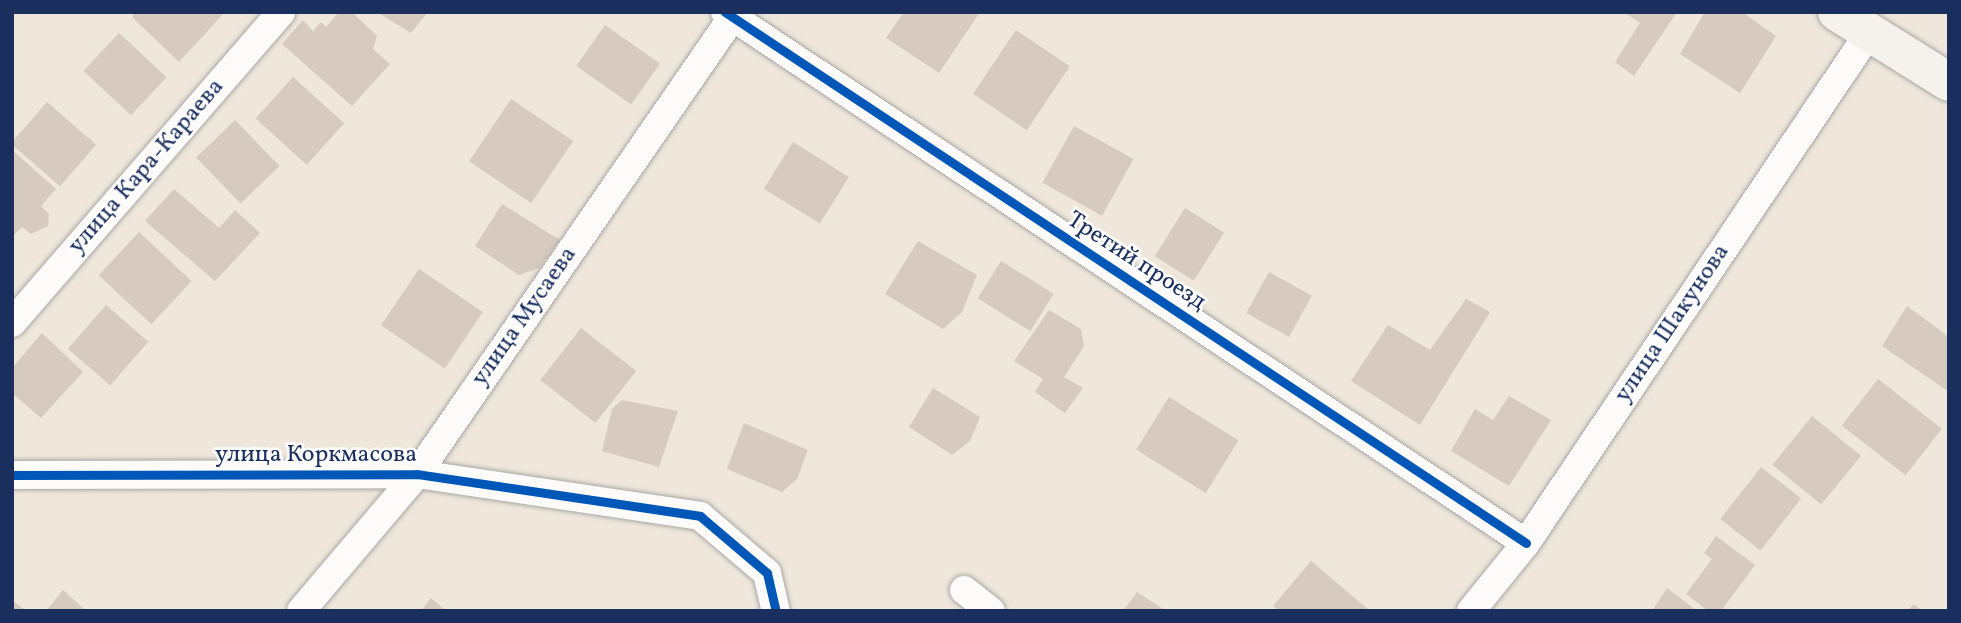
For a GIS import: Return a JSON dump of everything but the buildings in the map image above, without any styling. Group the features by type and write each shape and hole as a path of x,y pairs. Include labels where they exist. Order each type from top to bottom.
{"street":[{"name":"улица Кара-Караева","path":"12,323 281,12"},
{"path":"1837,12 1949,82"},
{"name":"улица Мусаева","path":"301,611 417,474 731,14"},
{"name":"Третий проезд","path":"731,14 1526,543"},
{"name":"улица Шакунова","path":"1471,611 1526,543 1870,33"},
{"name":"улица Коркмасова","path":"12,475 417,474 700,516 768,573 776,611"},
{"path":"964,590 991,611"}],"cycle path":[{"path":"725,12 1526,543"},
{"path":"12,475 417,474 700,516 767,573 776,611"}]}
